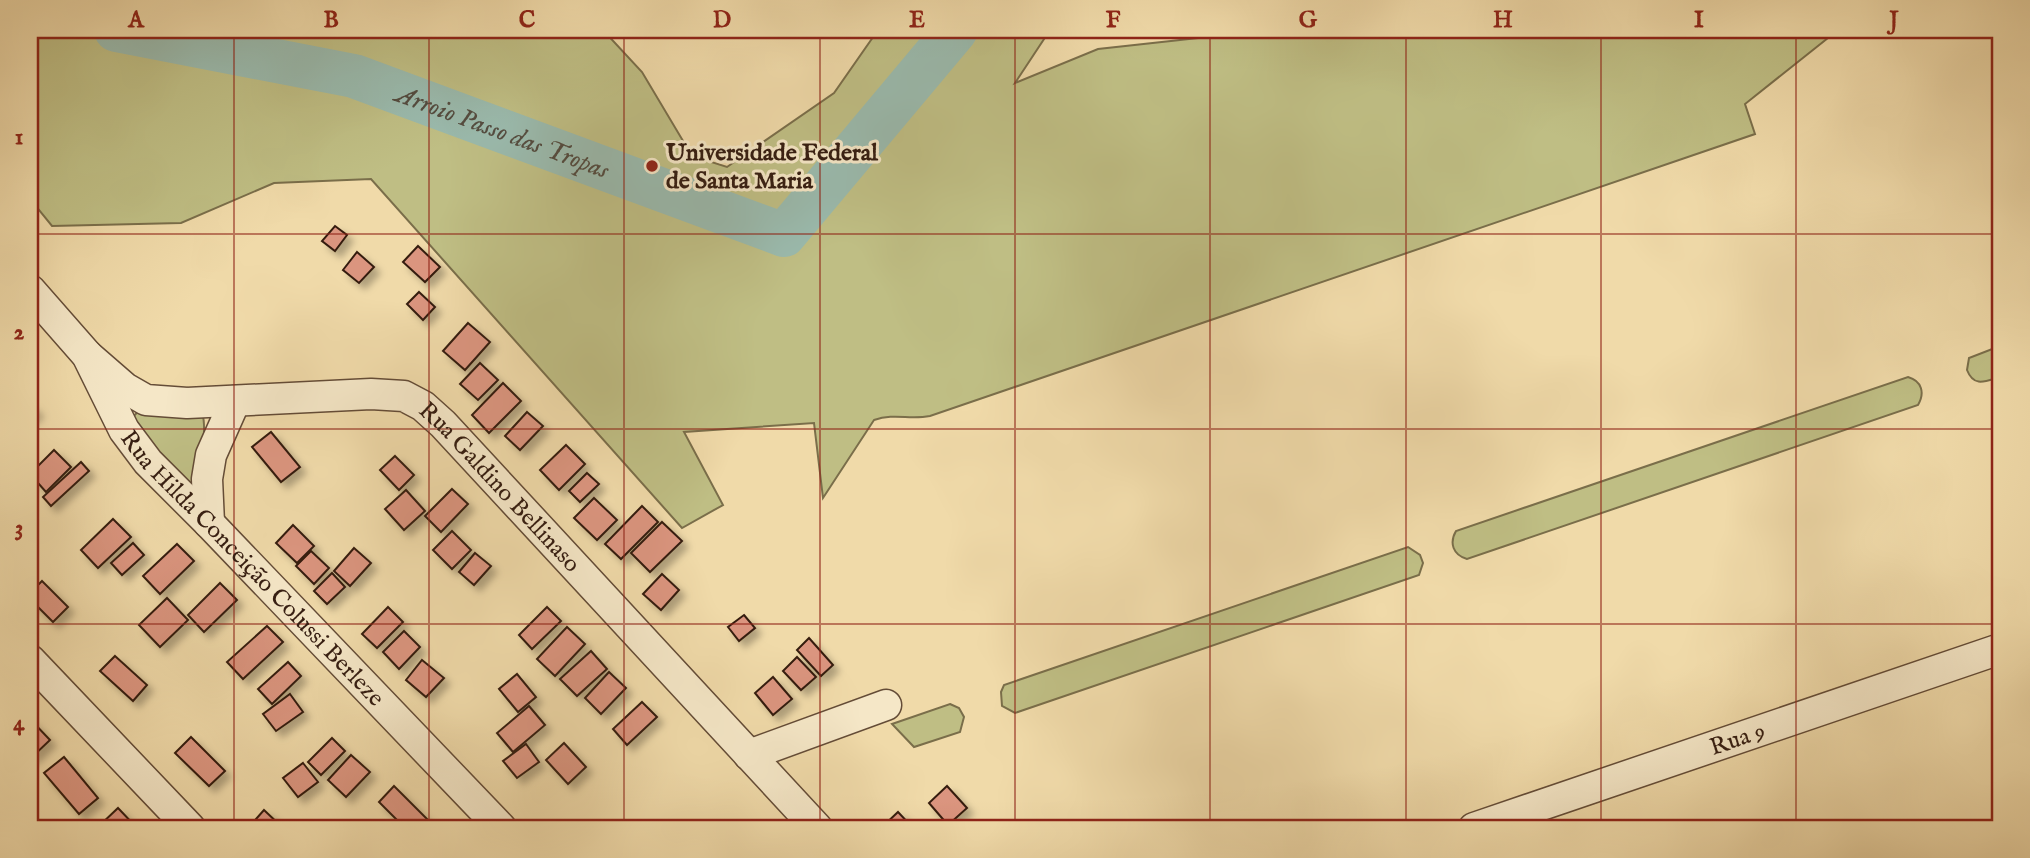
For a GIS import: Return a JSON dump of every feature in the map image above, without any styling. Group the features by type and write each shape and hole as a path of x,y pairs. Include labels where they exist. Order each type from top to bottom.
{"street":[{"name":"Rua Hilda Conceição Colussi Berleze","path":"30,290 87,355 119,420 148,462 501,828"},
{"name":"Rua Galdino Bellinaso","path":"87,355 125,388 146,400 187,403 371,394 404,396 423,406 452,433 817,828"},
{"path":"119,420 139,396"},
{"path":"209,523 207,479 211,455 235,401"},
{"name":"Rua 9","path":"1474,828 2000,649"},
{"path":"30,660 190,828"},
{"path":"749,755 886,705"}],"shaded area":[{"path":"30,30 603,30 642,72 692,156 727,167 834,93 878,30 1050,30 1015,83 1098,49 1244,33 1241,30 1838,30 1745,104 1755,134 930,416 874,420 823,498 814,423 684,432 723,505 682,528 371,179 274,183 181,223 52,226 30,199"},
{"path":"2000,346 2000,377 1981,382 1973,379 1967,370 1969,358"},
{"path":"1908,377 1916,381 1921,388 1918,405 1467,559 1458,555 1454,548 1456,531"},
{"path":"144,405 203,417 204,444 199,501 131,419"},
{"path":"1408,547 1420,555 1423,563 1419,575 1015,713 1002,706 1001,692 1004,685"},
{"path":"950,704 959,708 964,717 960,732 914,747 892,724"}],"building":[{"path":"335,226 347,235 335,251 322,241"},
{"path":"418,246 440,267 425,282 403,262"},
{"path":"357,252 374,267 359,283 343,270"},
{"path":"419,292 435,307 423,320 407,304"},
{"path":"468,323 490,342 465,370 443,351"},
{"path":"480,363 498,380 478,400 460,384"},
{"path":"503,383 521,401 489,433 472,415"},
{"path":"30,404 37,411 30,418"},
{"path":"527,412 543,426 520,450 505,436"},
{"path":"271,432 300,467 281,482 252,447"},
{"path":"566,445 585,464 559,490 540,470"},
{"path":"54,450 71,467 46,492 30,474"},
{"path":"395,456 414,475 399,490 380,470"},
{"path":"81,462 89,471 51,506 43,497"},
{"path":"587,473 599,484 580,502 569,491"},
{"path":"452,489 468,504 441,532 425,516"},
{"path":"406,490 425,511 404,530 385,509"},
{"path":"594,498 617,520 597,540 574,518"},
{"path":"642,506 658,522 621,559 605,544"},
{"path":"113,519 131,537 98,568 81,550"},
{"path":"662,522 682,541 650,572 631,553"},
{"path":"293,525 314,546 297,563 276,543"},
{"path":"452,531 471,550 452,569 433,550"},
{"path":"133,543 144,555 122,575 111,563"},
{"path":"177,544 194,561 160,594 143,576"},
{"path":"354,548 371,563 350,586 334,571"},
{"path":"311,551 329,568 314,584 296,566"},
{"path":"475,553 491,566 474,585 459,572"},
{"path":"332,573 345,587 327,604 314,591"},
{"path":"662,574 679,590 661,610 643,594"},
{"path":"42,581 68,607 53,622 30,599 30,593"},
{"path":"220,583 237,600 204,632 188,615"},
{"path":"167,598 188,620 160,647 139,625"},
{"path":"388,607 403,622 377,648 362,634"},
{"path":"547,607 561,621 532,649 519,635"},
{"path":"744,615 755,628 739,641 728,627"},
{"path":"267,626 283,642 243,679 227,662"},
{"path":"567,627 585,644 555,676 537,659"},
{"path":"404,631 420,647 399,669 383,652"},
{"path":"809,638 833,665 821,676 797,650"},
{"path":"591,651 607,669 577,696 560,679"},
{"path":"115,656 147,685 133,701 100,671"},
{"path":"797,657 816,677 801,690 783,671"},
{"path":"422,660 444,678 426,697 406,680"},
{"path":"288,662 301,676 272,704 258,689"},
{"path":"609,672 626,688 601,714 585,698"},
{"path":"517,674 536,697 518,712 499,689"},
{"path":"773,677 792,699 773,715 755,693"},
{"path":"290,694 303,712 276,731 263,714"},
{"path":"642,702 657,717 627,745 613,729"},
{"path":"529,706 545,725 513,752 497,733"},
{"path":"30,719 50,740 31,758 30,756"},
{"path":"191,737 225,771 209,786 175,753"},
{"path":"332,738 345,751 321,775 308,762"},
{"path":"564,743 586,767 568,784 546,760"},
{"path":"526,744 539,762 517,778 503,761"},
{"path":"351,755 370,772 346,797 328,780"},
{"path":"64,757 98,798 79,814 44,773"},
{"path":"303,763 318,782 298,797 283,778"},
{"path":"394,786 428,820 420,828 405,828 379,802"},
{"path":"947,786 967,808 948,825 929,803"},
{"path":"118,808 137,828 99,826"},
{"path":"264,810 283,828 248,828"},
{"path":"898,812 913,828 881,828"}],"waterway":[{"name":"Arroio Passo das Tropas","path":"116,30 354,76 784,235 956,30"}],"place":[{"name":"Universidade Federal de Santa Maria","path":"652,166"}]}
